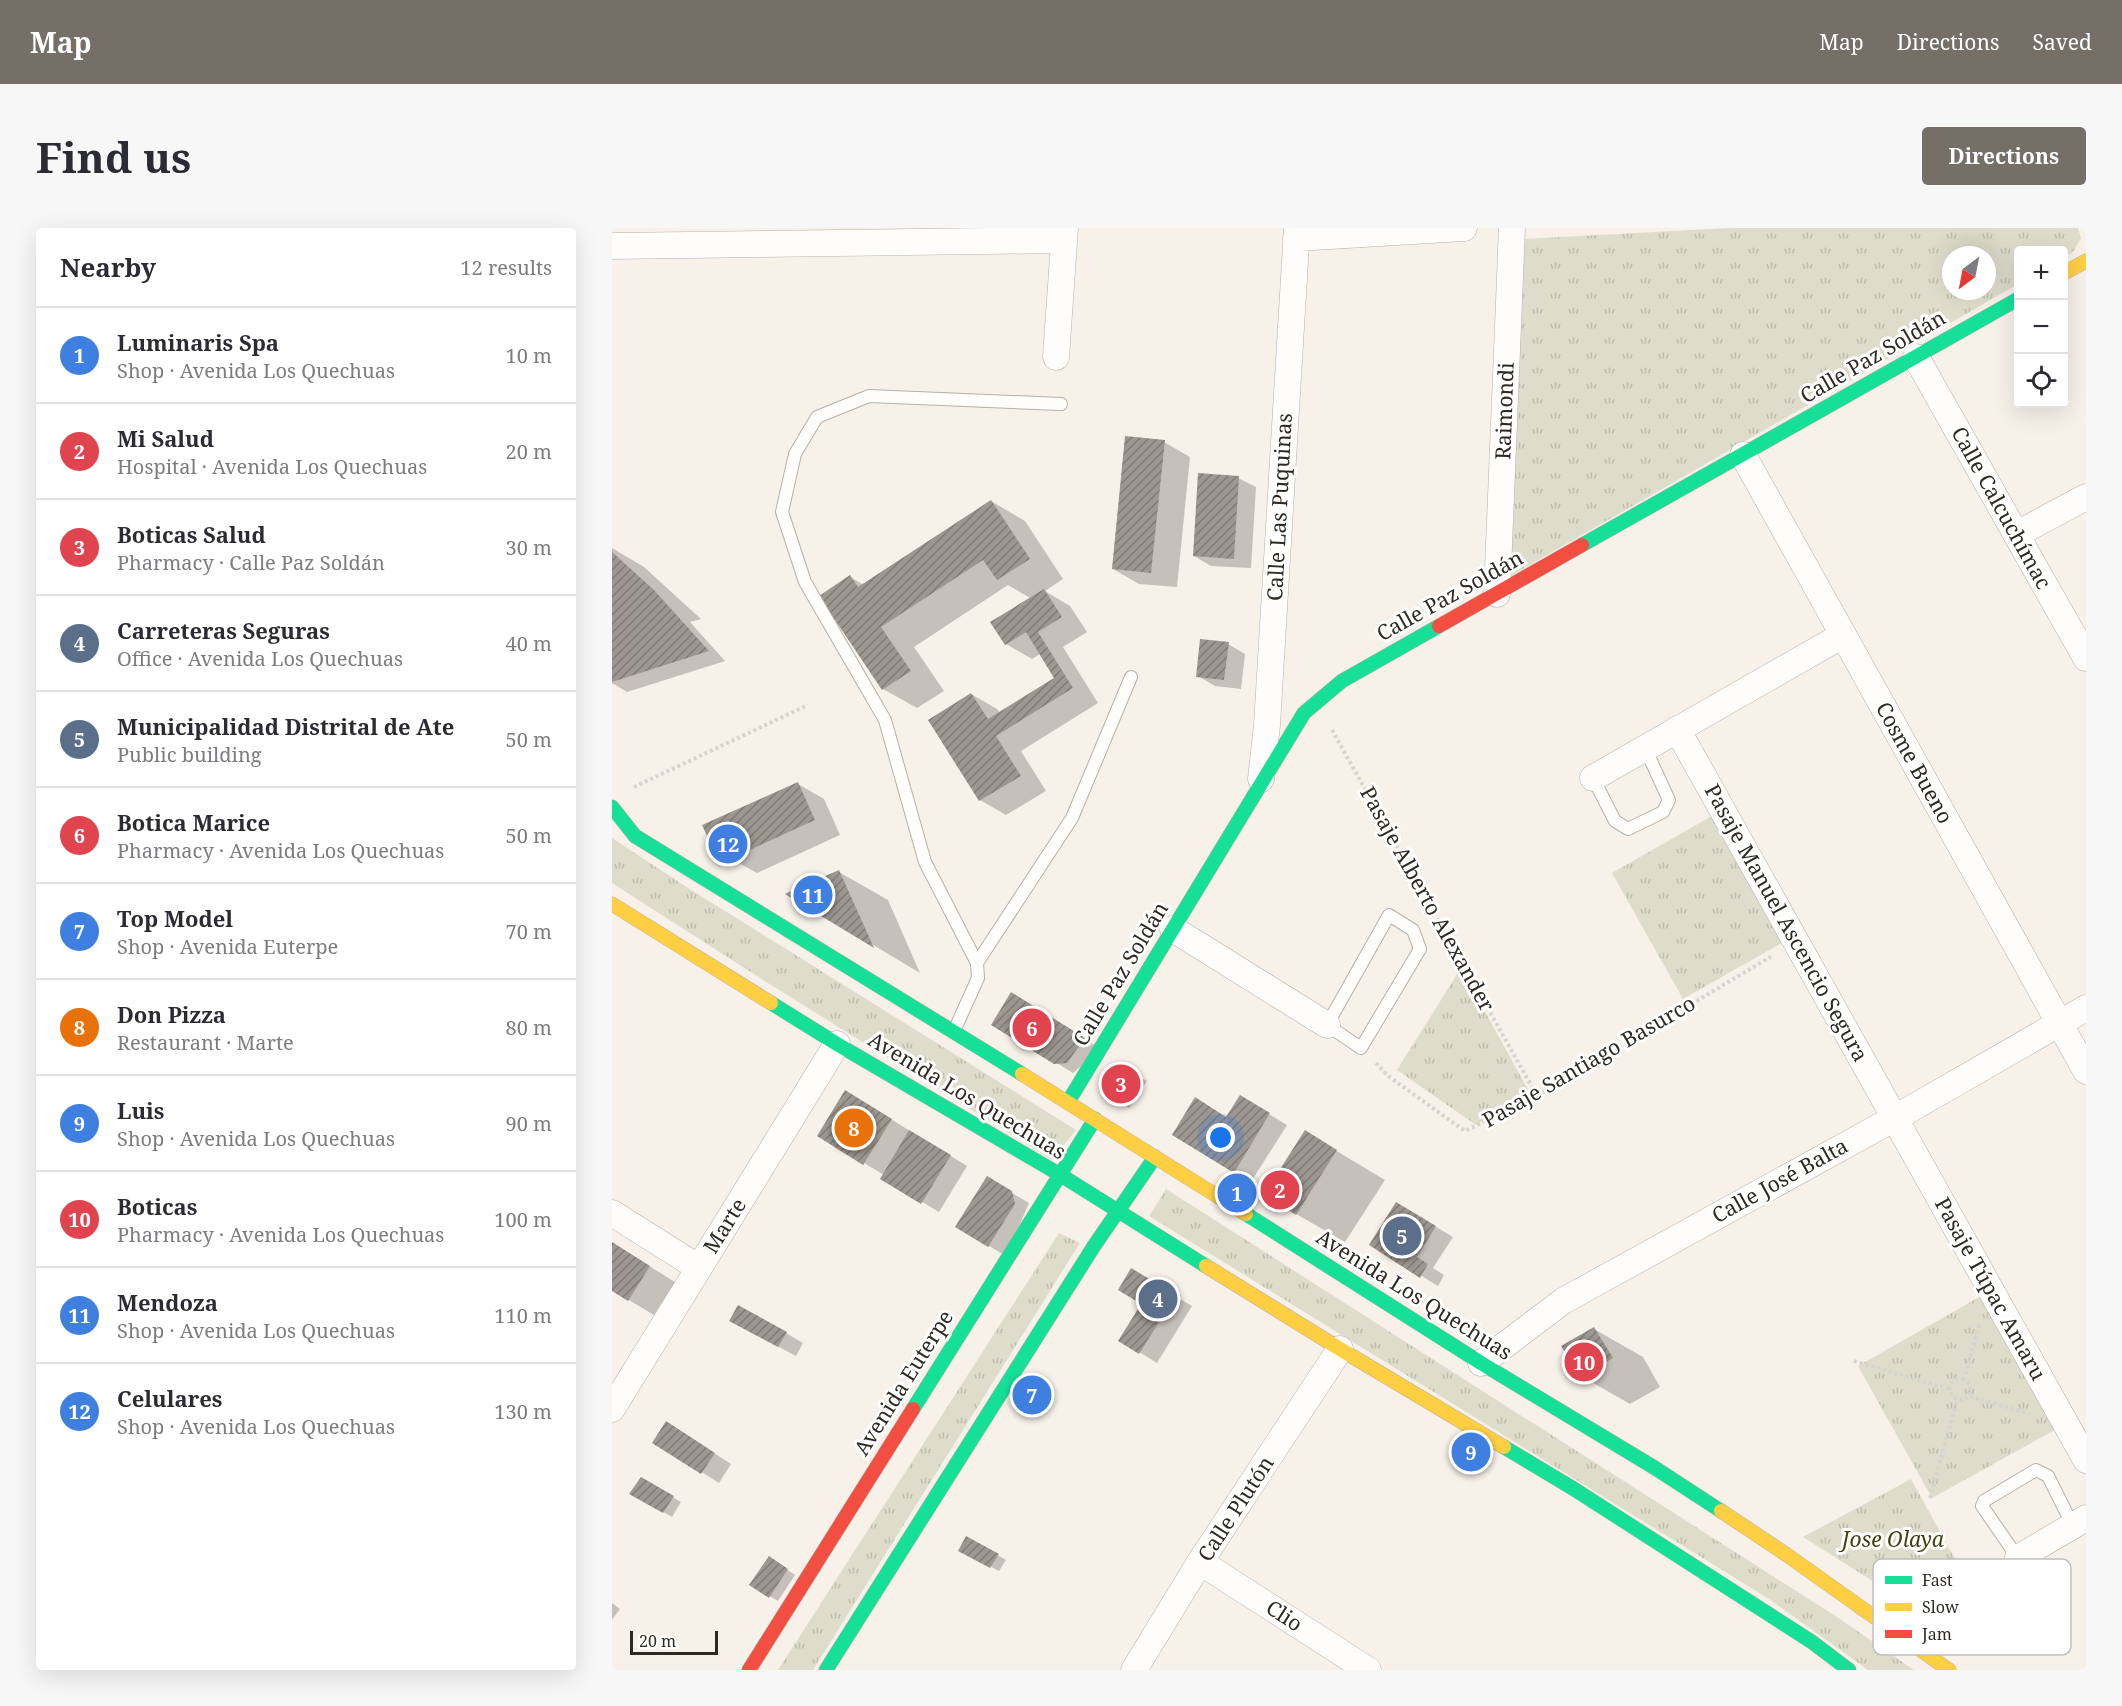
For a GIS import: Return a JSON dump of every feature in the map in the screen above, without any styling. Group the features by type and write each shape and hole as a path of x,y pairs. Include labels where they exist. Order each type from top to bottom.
{"main road":[{"name":"Calle Paz Soldán","path":"1068,1102 1304,713 1317,702 1342,681 2017,300"},
{"name":"Avenida Los Quechuas","path":"612,807 635,836 1068,1102 1481,1363 1655,1468 1873,1616"},
{"name":"Avenida Los Quechuas","path":"612,904 837,1044 1059,1174 1340,1349 1574,1489 1812,1642 1849,1670"},
{"name":"Avenida Euterpe","path":"749,1670 1095,1119"},
{"path":"826,1670 1117,1210 1155,1157"},
{"name":"Avenida Los Quechuas","path":"1928,1655 1949,1670"}],"street":[{"path":"1297,233 1464,228"},
{"name":"Raimondi","path":"1497,594 1512,228"},
{"name":"Calle Las Puquinas","path":"1260,785 1267,725 1297,233"},
{"path":"612,246 797,236 1064,234 1056,357"},
{"name":"Calle Calcuchímac","path":"1916,357 2086,658"},
{"name":"Cosme Bueno","path":"1743,455 2086,1071"},
{"path":"2016,534 2086,497"},
{"path":"1593,778 1843,635"},
{"name":"Pasaje Manuel Ascencio Segura","path":"1677,729 1895,1118"},
{"path":"1173,928 1327,1025"},
{"name":"Calle José Balta","path":"1481,1363 1563,1301 1895,1118 2086,1008"},
{"name":"Marte","path":"612,1409 837,1044"},
{"name":"Pasaje Túpac Amaru","path":"1895,1118 2086,1460"},
{"path":"612,1213 699,1268"},
{"name":"Calle Plutón","path":"1134,1670 1200,1562 1340,1349"},
{"path":"2018,1558 2079,1522"},
{"name":"Clio","path":"1200,1562 1368,1670"}],"lane":[{"path":"953,1032 978,978 977,963 924,861 885,720 805,582 782,512 795,454 817,417 869,396 1061,404"},
{"path":"977,963 1072,818 1131,677"},
{"path":"1593,778 1615,821 1628,829 1664,812 1669,800 1645,748"},
{"path":"1389,915 1413,930 1420,949 1361,1048 1327,1025 1389,915"},
{"path":"2018,1558 1982,1506 1984,1501 2036,1470 2048,1476 2079,1522"}],"path":[{"name":"Pasaje Alberto Alexander","path":"1317,702 1537,1096"},
{"path":"633,788 808,705"},
{"name":"Pasaje Santiago Basurco","path":"1361,1048 1388,1076 1465,1131 1537,1096 1796,941"},
{"path":"1964,1380 1990,1287"},
{"path":"1854,1361 1949,1389"},
{"path":"1958,1379 1964,1380 1970,1383 1970,1396 1964,1400 1957,1400 1951,1396 1949,1389 1958,1379"},
{"path":"1970,1396 2067,1426"},
{"path":"1930,1498 1957,1400"}],"green space":[{"path":"1730,228 2078,228 2081,238 2073,252 2068,255 2068,246 2014,246 2014,286 1996,297 1996,246 1942,246 1942,300 1990,300 1509,577 1523,239"},
{"path":"1717,813 1789,939 1683,999 1612,873"},
{"path":"612,838 1076,1130 1052,1160 771,985 612,883"},
{"path":"1461,968 1530,1093 1476,1125 1397,1070"},
{"path":"1166,1189 1837,1617 1873,1642 1873,1655 1892,1655 1914,1670 1868,1670 1769,1599 1149,1216"},
{"path":"1059,1233 1080,1243 813,1670 778,1670"},
{"path":"1990,1291 2062,1426 1932,1498 1858,1366"},
{"name":"Jose Olaya","path":"1911,1479 1955,1559 1873,1559 1873,1581 1803,1537"}],"building":[{"path":"1125,436 1165,440 1151,573 1112,569"},
{"path":"1198,473 1239,476 1234,559 1193,556"},
{"path":"991,500 1030,559 997,580 983,560 881,627 911,671 882,690 819,596 850,575 858,587"},
{"path":"612,552 654,590 709,651 612,682"},
{"path":"1044,589 1062,617 1038,632 1073,688 996,736 1021,776 979,801 928,720 971,693 988,719 1054,678 1026,632 1005,645 990,622"},
{"path":"1200,639 1229,642 1224,680 1196,677"},
{"path":"798,782 815,820 730,859 714,851 702,825"},
{"path":"839,870 874,948 785,894"},
{"path":"1011,992 1085,1038 1067,1063 1054,1064 991,1025"},
{"path":"1121,1064 1139,1076 1120,1105 1102,1093"},
{"path":"845,1090 892,1119 863,1165 817,1136"},
{"path":"1240,1095 1270,1113 1234,1173 1172,1135 1195,1097 1226,1117"},
{"path":"909,1130 951,1155 921,1204 880,1179"},
{"path":"1305,1130 1337,1150 1296,1215 1264,1194"},
{"path":"987,1176 1012,1191 1015,1204 988,1247 955,1227"},
{"path":"1396,1202 1436,1226 1417,1257 1428,1264 1420,1278 1369,1245"},
{"path":"612,1242 650,1266 628,1301 612,1291"},
{"path":"1131,1268 1176,1295 1139,1354 1118,1341 1141,1304 1118,1290"},
{"path":"738,1305 787,1332 778,1347 729,1321"},
{"path":"1594,1327 1613,1358 1580,1377 1561,1346"},
{"path":"666,1421 715,1453 701,1474 652,1443"},
{"path":"641,1477 674,1496 663,1513 629,1494"},
{"path":"966,1536 999,1554 990,1568 958,1551"},
{"path":"769,1556 788,1569 769,1598 749,1585"}],"traffic: fast":[{"path":"1582,545 2016,300"},
{"path":"1068,1102 1304,713 1342,681 1439,626"},
{"path":"612,807 635,836 1022,1074"},
{"path":"771,1003 1059,1174 1206,1266"},
{"path":"913,1409 1095,1119"},
{"path":"826,1670 1094,1246 1155,1157"},
{"path":"1246,1214 1721,1511"},
{"path":"1504,1447 1574,1489 1812,1642 1849,1670"}],"traffic: slow":[{"path":"2068,271 2086,261"},
{"path":"612,904 771,1003"},
{"path":"1022,1074 1246,1214"},
{"path":"1206,1266 1504,1447"},
{"path":"1721,1511 1873,1616"},
{"path":"1928,1655 1949,1670"}],"traffic: jam":[{"path":"1439,626 1582,545"},
{"path":"749,1670 913,1409"}],"place":[{"name":"Celulares","path":"728,844"},
{"name":"Mendoza","path":"813,895"},
{"name":"Botica Marice","path":"1032,1028"},
{"name":"Boticas Salud","path":"1121,1084"},
{"name":"Don Pizza","path":"854,1128"},
{"name":"Mi Salud","path":"1280,1190"},
{"name":"Luminaris Spa","path":"1237,1193"},
{"name":"Municipalidad Distrital de Ate","path":"1402,1236"},
{"name":"Carreteras Seguras","path":"1158,1299"},
{"name":"Boticas","path":"1584,1362"},
{"name":"Top Model","path":"1032,1395"},
{"name":"Luis","path":"1471,1452"}]}
